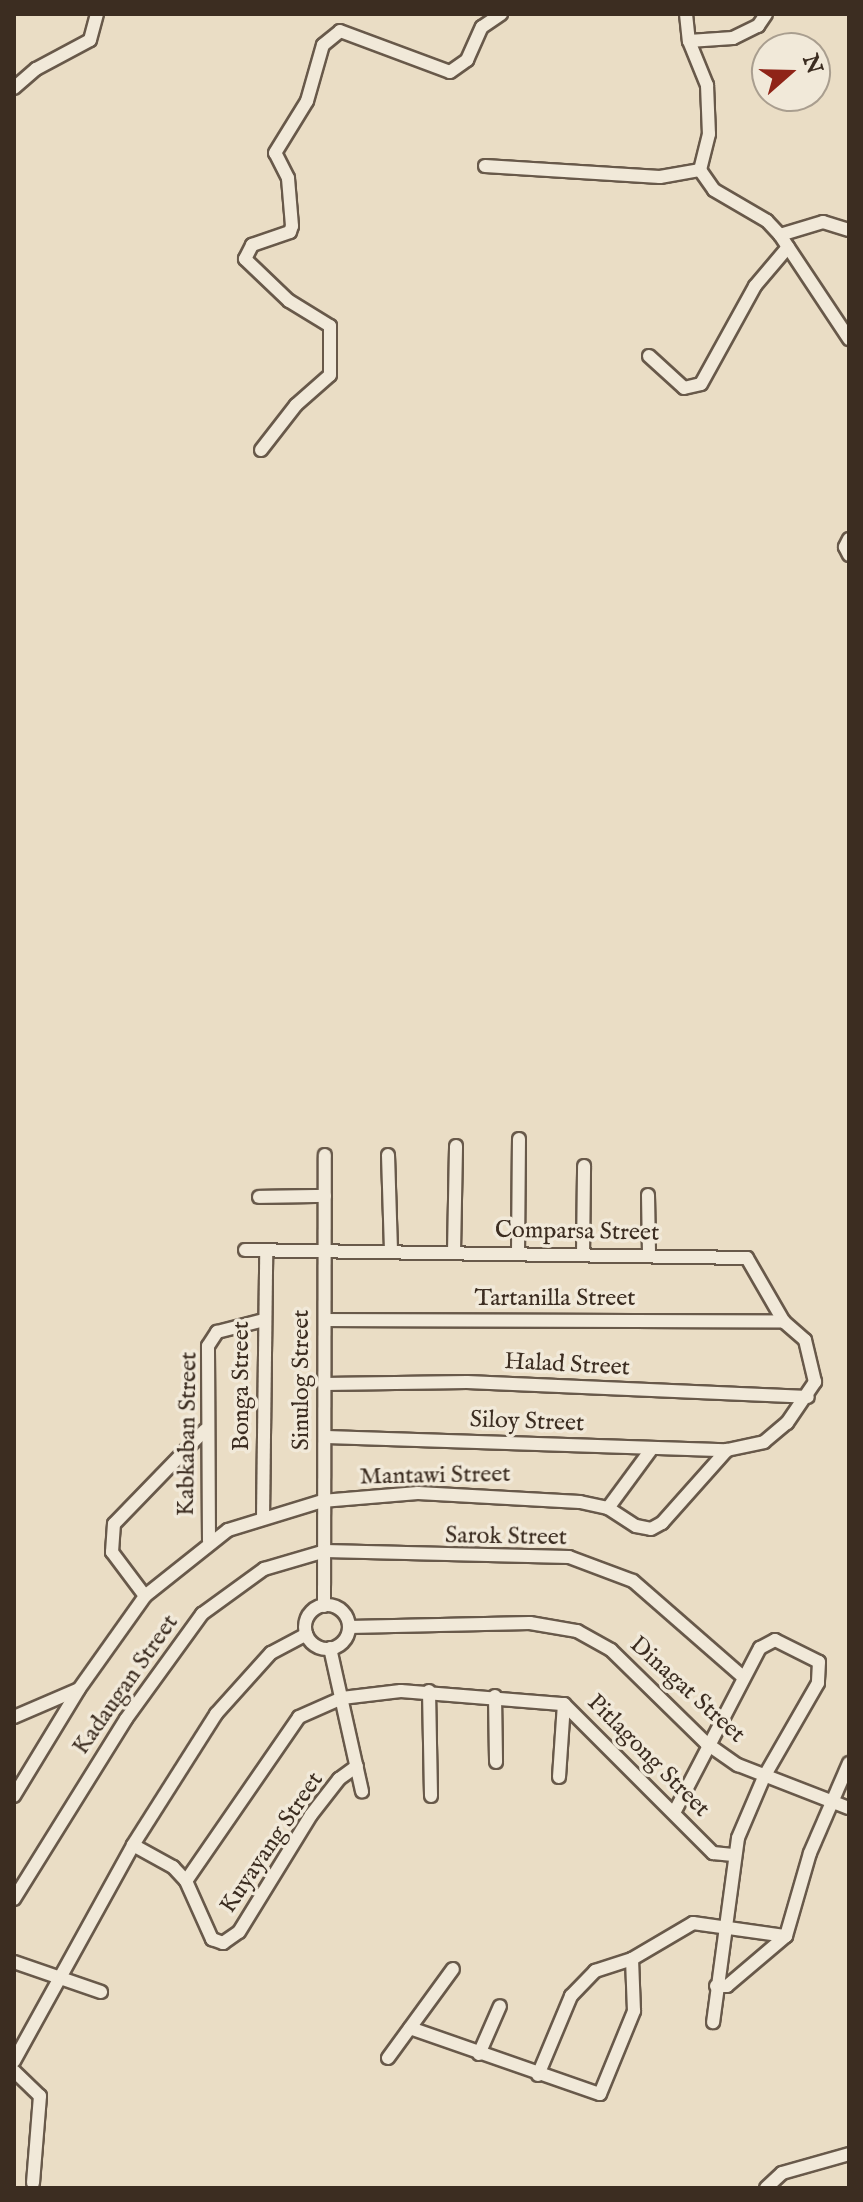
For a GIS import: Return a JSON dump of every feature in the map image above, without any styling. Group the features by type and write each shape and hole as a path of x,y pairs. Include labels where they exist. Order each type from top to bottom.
{"street":[{"path":"14,88 36,69 90,40 97,14"},
{"path":"261,450 296,405 330,375 330,326 289,301 245,259 252,245 290,232 288,178 275,153 307,101 323,45 340,31 450,72 467,60 482,27 501,14"},
{"path":"686,14 689,41 707,85 709,134 700,170 714,190 767,221 780,235 849,339"},
{"path":"689,41 733,38 758,26 766,14"},
{"path":"485,166 660,177 700,170"},
{"path":"780,235 823,222 849,230"},
{"path":"649,356 684,388 701,384 755,286 788,247"},
{"path":"849,539 849,555"},
{"path":"518,1253 519,1139"},
{"path":"454,1252 456,1146"},
{"name":"Sinulog Street","path":"324,1606 325,1155"},
{"path":"388,1155 391,1252"},
{"path":"583,1254 584,1166"},
{"path":"648,1195 649,1254"},
{"path":"259,1197 325,1196"},
{"name":"Comparsa Street","path":"245,1250 266,1254 454,1252 747,1258 784,1322 805,1340 813,1363 808,1397"},
{"name":"Bonga Street","path":"263,1518 266,1254"},
{"name":"Kabkaban Street","path":"209,1541 205,1430 208,1346 217,1332 264,1320"},
{"name":"Tartanilla Street","path":"325,1320 784,1322"},
{"name":"Halad Street","path":"324,1384 467,1382 808,1397"},
{"name":"Siloy Street","path":"325,1437 650,1451 727,1450 764,1442 808,1397"},
{"path":"145,1596 112,1552 114,1524 205,1430"},
{"name":"Mantawi Street","path":"14,1796 79,1689 145,1596 209,1541 263,1518 322,1501 418,1493 540,1497 608,1508 636,1526 656,1527 727,1450"},
{"path":"608,1508 650,1451"},
{"name":"Sarok Street","path":"325,1551 569,1557 633,1581 742,1676"},
{"name":"Kadaugan Street","path":"14,1899 126,1719 202,1614 264,1569 325,1551"},
{"path":"324,1606 340,1610 349,1627 345,1639 330,1648 315,1645 306,1634 310,1613 324,1606"},
{"name":"Dinagat Street","path":"349,1627 530,1623 577,1631 611,1650 706,1743 764,1777 849,1808"},
{"path":"14,2061 20,2035 57,1978 133,1845 216,1714 271,1653 306,1634"},
{"path":"675,1811 706,1743 760,1648 775,1640 819,1662 818,1683 764,1777 733,1855 713,2022"},
{"path":"330,1648 362,1791"},
{"path":"14,1717 79,1689"},
{"path":"429,1691 431,1796"},
{"name":"Pitlagong Street","path":"186,1881 299,1717 342,1698 429,1691 564,1704 675,1811 713,1853 733,1855"},
{"path":"495,1696 496,1762"},
{"path":"559,1777 564,1704"},
{"path":"716,1986 727,1986 786,1936 831,1802 849,1763"},
{"name":"Kuyayang Street","path":"186,1881 212,1939 223,1943 239,1932 311,1815 339,1779 357,1766"},
{"path":"133,1845 173,1867 186,1881"},
{"path":"538,2075 571,1996 595,1971 632,1959 693,1923 786,1936"},
{"path":"410,2028 600,2094 634,2011 632,1959"},
{"path":"14,1962 101,1992"},
{"path":"388,2058 453,1969"},
{"path":"479,2054 500,2006"},
{"path":"14,2071 40,2096 33,2183"},
{"path":"766,2188 782,2173 849,2154"}]}
